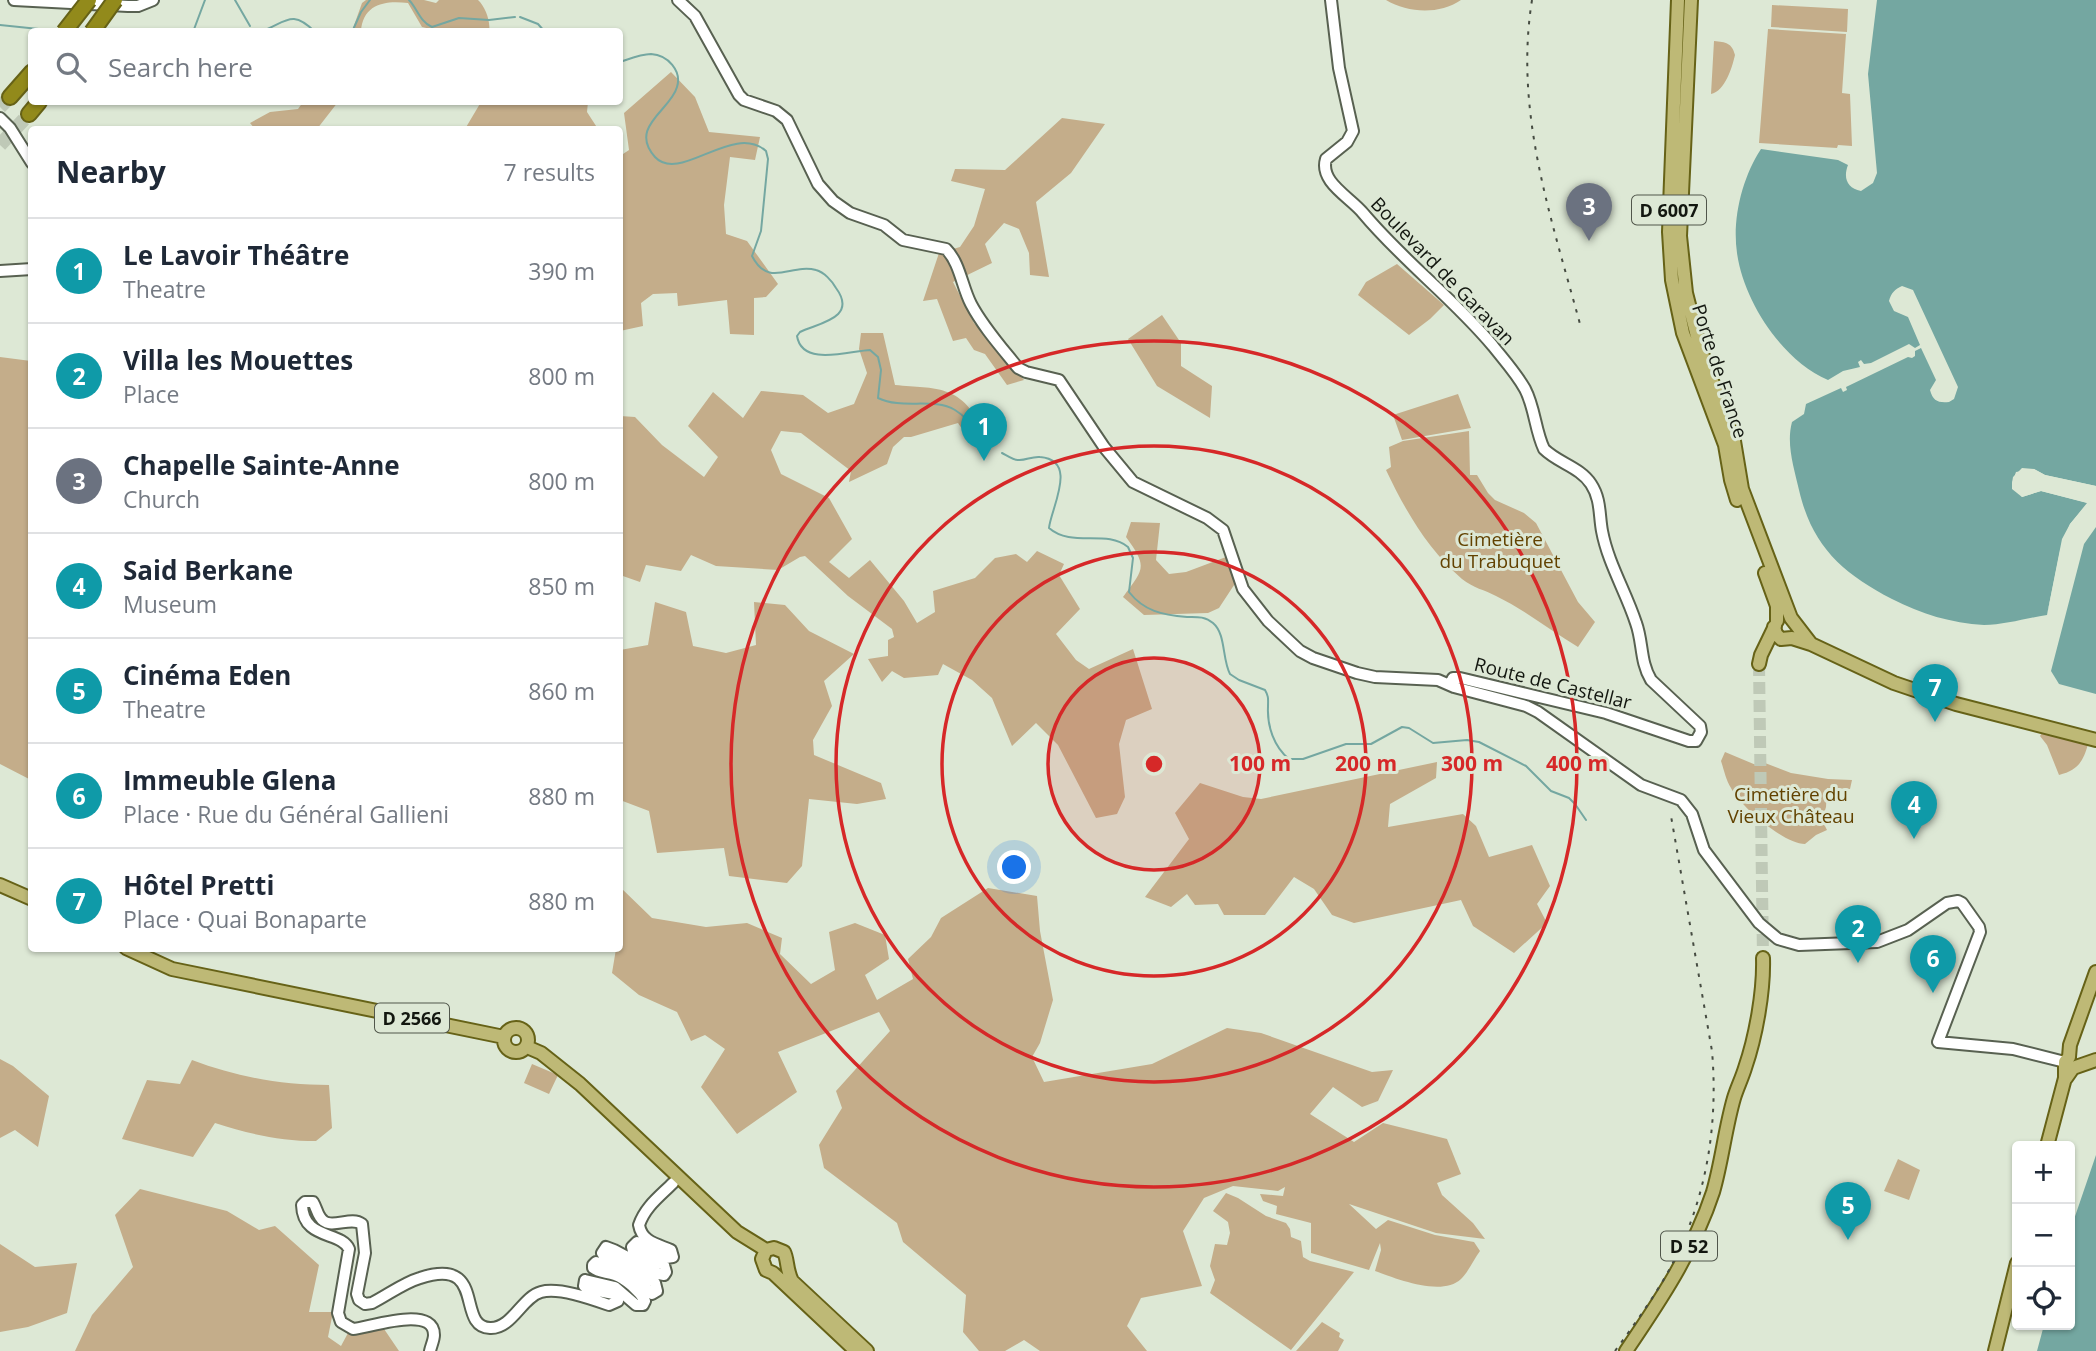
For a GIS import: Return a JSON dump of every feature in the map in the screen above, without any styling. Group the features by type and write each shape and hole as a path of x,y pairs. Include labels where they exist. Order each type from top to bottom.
{"highway":[{"path":"67,28 89,0"},
{"path":"95,28 115,0"},
{"path":"10,97 28,76"},
{"path":"29,114 36,105"}],"main road":[{"name":"Porte de France","path":"1678,0 1668,232 1672,280 1683,333 1725,445 1735,494 1785,629"},
{"name":"Porte de France","path":"1691,0 1681,236 1686,293 1700,348 1734,441 1742,489 1785,629"},
{"path":"1759,664 1766,643 1785,629"},
{"name":"D 6007","path":"1785,629 1894,683 2001,717 2096,740"},
{"path":"0,885 28,897"},
{"name":"D 2566","path":"135,952 172,969 504,1037 512,1028 524,1029 529,1040 527,1047 541,1054 580,1084 641,1143"},
{"name":"D 52","path":"1626,1351 1668,1288 1701,1223 1720,1167 1733,1099 1746,1066 1763,978 1763,958"},
{"path":"2049,1141 2075,1065 2073,1036 2096,972"},
{"path":"641,1143 645,1153 673,1183 734,1239 764,1255"},
{"path":"641,1143 651,1149 764,1255 766,1270 773,1273 856,1351"},
{"path":"764,1255 774,1248 784,1252 787,1259 785,1266 773,1273"},
{"path":"785,1266 792,1280 867,1351"},
{"path":"1995,1351 2016,1267"}],"street":[{"path":"14,0 138,6 153,0"},
{"name":"Route de Castellar","path":"678,0 695,16 744,100 776,111 788,120 824,193 850,213 884,225 904,240 946,249 956,263 962,288 974,309 1018,368 1059,380 1104,447 1133,482 1207,518 1223,530 1243,589 1288,641 1313,658 1357,673 1375,677 1438,680 1450,684 1453,678 1460,678 1606,713 1689,741 1696,741 1700,737"},
{"name":"Boulevard de Garavan","path":"1331,0 1339,68 1353,131 1348,142 1326,159 1326,176 1351,199 1388,243 1474,324 1526,390 1544,449 1578,471 1592,485 1598,499 1602,532 1609,558 1637,625 1645,671 1651,680 1700,726 1700,737"},
{"path":"0,118 10,128 28,157"},
{"path":"0,271 28,269"},
{"path":"1450,684 1538,712 1641,785 1681,800 1692,814 1704,850 1749,911 1778,939 1799,944 1877,942 1908,930 1947,903 1958,901 1967,908 1980,932 1938,1042 2013,1049 2075,1065"},
{"path":"430,1351 434,1333 432,1326 426,1322 400,1319 353,1329 341,1322 338,1312 349,1249 340,1239 320,1234 314,1229 302,1211 305,1202 308,1200 316,1205 320,1218 325,1222 331,1224 352,1220 362,1224 365,1253 357,1294 359,1300 365,1304 372,1303 412,1280 447,1273 455,1275 462,1283 472,1314 483,1326 489,1328 506,1322 533,1295 540,1292 558,1292 610,1305 618,1301 614,1294 588,1289 583,1284 589,1280 615,1287 636,1305 643,1305 643,1297 626,1281 618,1276 597,1271 593,1265 596,1262 626,1271 647,1291 657,1291 655,1283 632,1265 602,1253 606,1247 663,1275 666,1272 664,1265 633,1251 632,1247 637,1242 666,1258 673,1257 670,1250 653,1244 644,1237 639,1225 649,1205 673,1183"}],"green space":[{"path":"366,0 424,0 436,3 439,0 478,0 487,14 489,28 422,27 408,3 391,2 371,9 362,28 353,28 362,3"},
{"path":"1386,0 1461,0 1443,8 1414,10"},
{"path":"1772,5 1848,9 1847,32 1771,27"},
{"path":"1768,29 1846,34 1842,93 1850,94 1852,146 1838,145 1837,148 1759,143"},
{"path":"1714,41 1728,44 1735,55 1724,84 1711,94"},
{"path":"671,72 695,97 709,132 760,137 755,160 730,157 724,205 726,234 747,241 778,284 766,297 754,298 754,335 730,334 727,300 678,306 677,293 653,294 641,303 643,326 623,330 623,154 629,150 624,113"},
{"path":"301,105 336,105 319,126 252,126 250,123 270,112 298,109"},
{"path":"479,105 588,105 587,112 596,126 467,126"},
{"path":"1062,118 1105,124 1071,173 1036,202 1049,277 1030,275 1029,253 1019,229 1004,223 985,244 992,263 953,282 974,323 1024,380 1007,385 985,354 974,350 966,338 953,341 937,299 923,301 939,253 960,247 974,226 985,189 951,181 955,169 1005,170"},
{"path":"1397,264 1444,305 1409,335 1358,295 1366,282"},
{"path":"1162,315 1181,343 1181,366 1212,386 1210,418 1157,386 1128,339"},
{"path":"861,333 883,333 895,385 946,391 965,403 982,427 973,445 958,423 904,437 893,447 887,464 849,482 851,471 801,433 781,431 771,450 781,474 829,498 852,539 829,562 849,578 870,560 904,601 917,623 935,612 933,591 975,578 995,558 1016,554 1027,562 1037,551 1064,564 1059,575 1080,609 1056,634 1076,660 1089,669 1133,649 1152,709 1126,720 1119,744 1125,797 1117,814 1096,818 1058,745 1036,723 1012,746 992,698 972,680 943,664 938,675 904,678 892,671 882,682 868,659 888,656 888,640 894,637 892,629 848,596 805,556 778,570 716,566 691,555 681,571 646,565 640,582 623,576 623,416 635,417 662,445 704,477 718,457 688,426 713,392 743,418 761,391 803,395 828,413 854,404 867,373 859,349"},
{"path":"0,357 28,361 28,778 0,764"},
{"path":"1458,394 1471,428 1402,440 1393,415"},
{"name":"Cimetière du Trabuquet","path":"1469,431 1470,475 1477,475 1495,500 1524,513 1536,523 1578,602 1595,622 1578,647 1517,608 1462,579 1428,542 1393,485 1386,470 1391,467 1389,447 1403,441"},
{"path":"1131,522 1160,523 1156,560 1169,574 1186,572 1226,557 1236,582 1219,608 1208,613 1144,615 1123,597 1141,568 1138,555 1126,537"},
{"path":"655,602 686,612 693,646 726,653 756,645 754,602 785,605 809,631 854,654 824,681 832,706 813,740 814,755 881,783 886,799 857,804 809,799 802,866 787,883 729,876 724,848 657,853 649,811 623,801 623,649 648,645"},
{"path":"2042,733 2088,744 2079,764 2071,771 2059,775 2047,745 2040,736"},
{"name":"Cimetière du Vieux Château","path":"1725,752 1756,765 1765,763 1791,773 1852,780 1850,789 1827,788 1822,820 1827,830 1805,844 1796,842 1764,823 1736,796 1721,761"},
{"path":"1437,762 1436,778 1390,804 1388,827 1463,814 1476,826 1489,857 1532,845 1550,886 1537,904 1547,923 1514,953 1473,926 1461,900 1354,923 1332,915 1314,889 1294,877 1265,915 1224,915 1218,904 1195,905 1187,894 1171,907 1145,897 1189,839 1175,813 1200,783 1243,797 1261,799"},
{"path":"988,888 1037,896 1040,931 1053,1000 1040,1043 1032,1057 1044,1082 1152,1064 1227,1028 1261,1033 1372,1072 1393,1070 1378,1101 1362,1107 1333,1087 1310,1114 1354,1142 1383,1123 1447,1139 1461,1174 1437,1183 1442,1195 1473,1223 1485,1239 1436,1233 1349,1204 1376,1229 1388,1220 1435,1235 1474,1242 1480,1251 1464,1276 1453,1284 1419,1285 1375,1271 1381,1250 1380,1243 1369,1270 1311,1253 1311,1223 1276,1214 1277,1206 1263,1201 1260,1194 1283,1196 1285,1187 1278,1191 1233,1186 1204,1198 1183,1231 1202,1286 1141,1298 1127,1326 1147,1351 1040,1351 1024,1340 1005,1351 979,1351 963,1332 966,1295 903,1242 897,1223 824,1168 819,1145 842,1108 836,1091 890,1031 879,1012 778,1052 797,1092 737,1134 701,1087 725,1049 705,1035 691,1041 677,1012 639,995 612,973 616,952 623,952 623,890 652,918 706,927 747,923 782,938 780,954 811,984 835,970 829,932 855,923 885,935 889,959 865,975 877,1000 913,979 908,959 931,937 941,918"},
{"path":"0,1059 13,1066 49,1096 38,1147 15,1130 0,1138"},
{"path":"192,1060 259,1079 329,1085 332,1128 316,1141 303,1141 265,1136 215,1123 193,1157 122,1139 147,1080 180,1084"},
{"path":"532,1064 558,1075 549,1094 524,1083"},
{"path":"1898,1159 1920,1170 1909,1200 1884,1191"},
{"path":"140,1189 227,1211 259,1230 275,1226 319,1265 309,1312 333,1312 328,1337 341,1346 348,1333 382,1326 399,1351 75,1351 92,1315 133,1267 115,1215"},
{"path":"1226,1193 1266,1216 1286,1223 1291,1237 1301,1241 1303,1257 1354,1272 1291,1350 1210,1293 1215,1280 1210,1266 1215,1244 1227,1245 1230,1233 1228,1222 1213,1211"},
{"path":"0,1244 35,1267 77,1263 67,1313 28,1327 0,1332"},
{"path":"1322,1322 1340,1333 1339,1337 1344,1340 1338,1351 1296,1351"}],"water":[{"path":"1877,0 2096,0 2096,486 2045,475 2034,469 2016,472 2012,483 2022,497 2041,491 2088,503 2070,524 2060,551 2047,615 1999,624 1972,624 1936,617 1892,599 1858,579 1832,556 1812,527 1799,490 1791,456 1790,430 1792,422 1804,414 1806,404 1841,388 1843,392 1847,390 1846,387 1908,357 1912,358 1915,351 1921,348 1936,380 1930,390 1934,399 1949,402 1954,399 1958,387 1913,290 1902,286 1897,288 1889,301 1894,311 1908,317 1920,345 1915,348 1909,344 1871,363 1864,364 1861,360 1858,362 1860,367 1843,371 1828,380 1811,371 1795,359 1768,327 1748,291 1737,253 1736,226 1740,199 1754,160 1761,149 1838,160 1848,165 1846,178 1852,188 1861,191 1873,183 1877,173 1868,74"},
{"path":"2096,527 2096,694 2059,684 2051,671 2084,544"},
{"path":"2096,1155 2096,1351 2037,1351 2043,1330 2075,1330 2075,1216"}],"pier":[{"path":"2022,468 2096,486 2096,489 2091,489 2023,471 2016,478 2016,487 2022,493 2041,488 2089,499 2091,502 2065,540 2047,615 2062,539 2087,503 2041,491 2022,497 2012,489 2012,483 2013,477"}],"waterway":[{"path":"194,28 205,0"},
{"path":"235,0 250,26"},
{"path":"354,28 370,0"},
{"path":"409,0 424,22 432,27 459,18 489,20 515,17"},
{"path":"520,17 542,28"},
{"path":"269,28 294,19 310,28"},
{"path":"0,25 29,28"},
{"path":"623,61 639,56 657,55 668,61 677,75 677,87 654,119 646,137 655,157 666,163 678,163 738,144 753,144 766,151 768,159 761,231 752,256 759,266 773,273 807,269 819,271 830,280 842,298 839,313 833,318 800,332 797,336 801,346 808,351 828,355 870,350 878,357 881,370 878,398 897,403 946,406 962,415 979,434"},
{"path":"1002,453 1018,460 1034,457 1052,460 1061,476 1049,528 1068,537 1110,539 1128,547 1133,558 1129,592 1141,604 1162,613 1200,617 1213,623 1220,634 1230,674 1265,690 1272,736 1289,759 1303,759 1346,744 1371,744 1402,727 1409,728 1433,743 1467,740 1479,742 1526,766 1551,791 1569,798 1586,820"}],"tunnel":[{"path":"0,107 10,97"},
{"path":"0,145 29,114"},
{"path":"1759,664 1763,958"}],"railway":[{"path":"1532,0 1528,42 1532,124 1547,204 1580,324"},
{"path":"1615,1351 1656,1293 1676,1257 1698,1200 1710,1142 1714,1081 1712,1051 1671,816"}],"place":[{"name":"Chapelle Sainte-Anne","path":"1589,241"},
{"name":"Le Lavoir Théâtre","path":"984,461"},
{"name":"Hôtel Pretti","path":"1935,722"},
{"name":"Said Berkane","path":"1914,839"},
{"name":"Villa les Mouettes","path":"1858,963"},
{"name":"Immeuble Glena","path":"1933,993"},
{"name":"Cinéma Eden","path":"1848,1240"}]}
